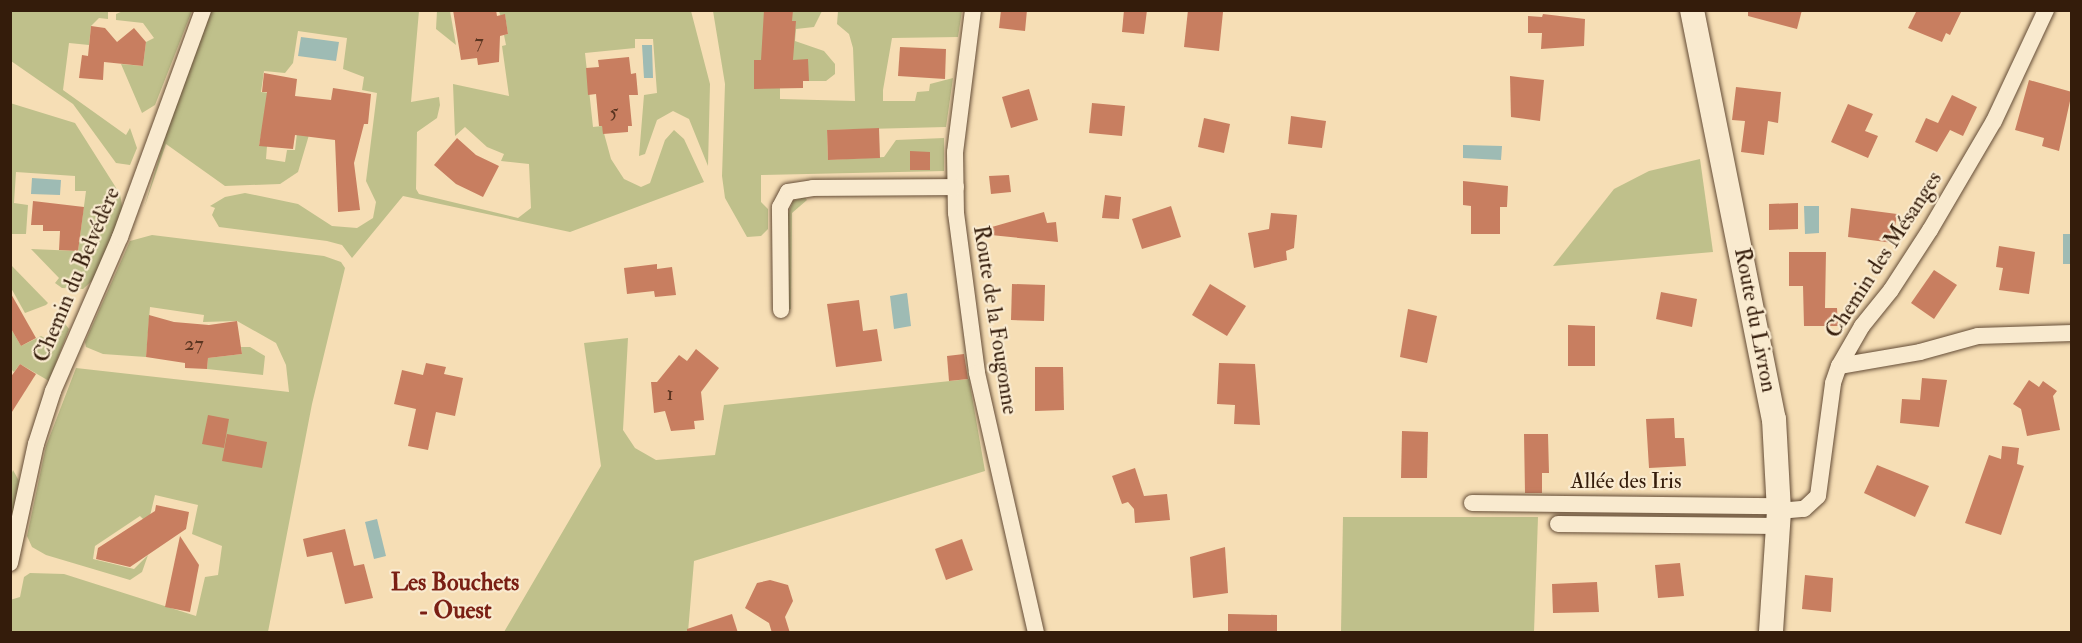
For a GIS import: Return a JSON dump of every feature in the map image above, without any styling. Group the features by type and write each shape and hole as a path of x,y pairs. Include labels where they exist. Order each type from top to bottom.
{"street":[{"name":"Chemin du Belvédère","path":"10,563 36,444 53,391 120,237 203,10"},
{"name":"Route de la Fougonne","path":"973,10 956,152 956,213 977,373 1036,633"},
{"name":"Route du Livron","path":"1692,10 1774,419 1779,514 1772,633"},
{"name":"Chemin des Mésanges","path":"1779,514 1808,507 1821,489 1832,389 1839,366 1862,326 1891,290 1930,230 1994,121 2046,10"},
{"path":"781,310 780,207 788,192 813,188 956,186"},
{"path":"1839,366 1920,352 1978,336 2072,333"},
{"name":"Allée des Iris","path":"1472,502 1779,514"},
{"name":"Allée des Iris","path":"1558,524 1779,514"}],"green space":[{"path":"10,11 108,11 108,19 99,18 91,26 89,45 69,43 63,90 126,135 130,128 137,148 130,165 116,163 73,104 11,61"},
{"path":"123,11 192,11 155,105 142,113 121,64 143,66 146,42 154,38 143,23 116,20 116,14"},
{"path":"211,11 419,11 411,102 439,97 440,105 437,118 417,132 416,189 419,194 518,218 531,208 529,164 501,161 504,154 487,147 465,127 455,136 453,84 509,96 502,46 506,45 504,35 508,34 505,15 500,15 499,11 691,11 710,84 708,166 689,119 673,111 657,120 645,154 639,156 644,95 657,93 653,39 635,39 635,48 585,53 593,127 602,126 611,159 624,179 641,187 650,183 665,140 674,130 684,139 704,182 570,232 403,196 352,258 342,245 327,241 219,227 212,215 215,208 210,206 225,197 245,193 298,204 332,226 357,228 373,218 376,202 366,181 377,93 362,90 364,77 343,69 347,38 298,31 293,63 285,73 264,71 261,92 270,93 259,145 267,146 266,159 285,162 287,150 295,150 297,133 309,135 298,172 280,184 225,186 166,144 144,208 172,114"},
{"path":"437,11 450,11 456,45 436,29"},
{"path":"713,11 822,11 814,27 796,29 795,41 824,51 835,64 835,74 826,81 803,81 803,88 780,88 780,99 855,101 853,48 849,34 837,24 838,11 962,11 958,37 892,38 883,90 883,101 915,101 917,92 929,91 930,84 953,78 946,127 827,130 828,160 884,157 896,140 944,138 944,171 761,175 761,202 768,209 768,229 761,236 747,237 725,198 722,176 725,84"},
{"path":"10,103 75,123 120,194 123,211 95,278 83,289 62,288 55,283 59,278 31,249 78,251 86,191 75,191 75,176 16,172 14,203 28,205 26,234 11,234"},
{"path":"1700,159 1713,252 1553,266 1614,189 1649,171"},
{"path":"805,197 807,200 792,213 791,309 786,310 788,214 793,201"},
{"path":"152,235 324,256 341,262 345,268 312,404 268,632 11,632 10,600 20,597 24,577 30,573 64,574 196,616 205,577 218,575 222,546 192,534 198,505 155,495 148,524 140,516 95,546 93,559 134,569 148,555 142,572 130,580 46,555 32,547 27,536 46,446 76,368 289,392 286,365 276,343 237,321 203,322 204,315 150,307 146,357 103,354 86,347 85,342 130,241"},
{"path":"11,265 48,303 46,305 25,313 11,288"},
{"path":"56,312 69,329 49,381 20,364 14,372 11,369 10,327 21,346 41,336 51,341 59,328"},
{"path":"628,338 623,430 635,448 656,460 715,455 724,405 969,379 985,471 694,561 688,632 504,632 601,466 584,343"},
{"path":"241,347 250,347 265,356 263,375 207,369 208,358 242,354"},
{"path":"13,470 19,481 11,527 10,478"},
{"path":"1343,517 1538,517 1534,632 1341,632"}],"water":[{"path":"301,37 339,42 336,61 298,56"},
{"path":"642,45 652,45 653,78 644,78"},
{"path":"1463,145 1502,146 1501,160 1463,158"},
{"path":"32,178 61,180 60,195 31,194"},
{"path":"1804,206 1819,206 1819,233 1805,234"},
{"path":"2063,234 2071,234 2071,264 2063,264"},
{"path":"907,293 911,326 894,329 890,296"},
{"path":"377,519 386,556 374,559 365,522"}],"building":[{"path":"453,10 496,10 497,16 505,14 508,34 500,36 499,62 478,65 477,58 461,60"},
{"path":"764,10 793,10 792,21 796,21 793,60 808,59 809,81 803,81 803,88 754,89 754,60 761,60"},
{"path":"1001,10 1027,10 1025,31 999,28"},
{"path":"1124,10 1147,10 1144,34 1122,32"},
{"path":"1188,10 1223,12 1219,51 1184,47"},
{"path":"1748,10 1802,10 1797,29 1748,16"},
{"path":"1917,10 1962,10 1950,35 1946,33 1942,42 1908,28"},
{"path":"1543,14 1585,19 1584,46 1541,49 1542,33 1528,33 1528,16 1542,17"},
{"path":"91,26 105,28 117,42 134,28 146,42 143,66 104,62 103,80 79,78 82,55 88,56"},
{"path":"900,47 946,49 945,79 898,76"},
{"path":"629,57 631,74 636,73 638,95 629,95 632,126 628,126 628,132 603,134 602,126 599,126 596,94 588,95 586,68 599,67 598,60"},
{"path":"264,73 297,79 295,96 331,100 333,88 371,94 368,124 364,124 354,163 360,210 338,212 335,140 295,135 293,149 259,146 267,92 262,92"},
{"path":"1510,76 1544,80 1540,121 1511,117"},
{"path":"2029,80 2072,92 2059,151 2042,146 2044,138 2015,130"},
{"path":"1736,87 1781,92 1778,123 1768,121 1764,155 1741,152 1745,121 1732,120"},
{"path":"1029,89 1038,120 1011,128 1002,97"},
{"path":"1952,95 1977,107 1963,136 1950,130 1937,152 1915,142 1926,118 1938,123"},
{"path":"1092,103 1125,106 1122,136 1089,133"},
{"path":"1848,104 1873,114 1865,131 1878,136 1868,158 1831,142"},
{"path":"1291,116 1326,121 1322,148 1288,144"},
{"path":"1204,118 1230,124 1224,153 1198,147"},
{"path":"879,128 880,158 828,160 827,130"},
{"path":"457,138 476,155 499,166 483,197 456,184 434,165"},
{"path":"910,151 930,152 930,170 910,170"},
{"path":"1009,175 1011,192 991,194 989,176"},
{"path":"1463,181 1508,186 1507,207 1500,207 1500,234 1471,234 1471,206 1463,205"},
{"path":"1105,195 1121,197 1119,219 1102,218"},
{"path":"33,201 84,207 78,251 59,250 60,231 43,231 43,225 31,225"},
{"path":"1798,203 1798,229 1769,230 1769,204"},
{"path":"1171,206 1181,237 1142,249 1132,219"},
{"path":"1851,208 1897,214 1893,243 1848,237"},
{"path":"1044,212 1047,223 1056,222 1058,242 971,233"},
{"path":"1271,213 1297,215 1294,248 1286,251 1287,260 1254,268 1248,233 1269,229"},
{"path":"1999,246 2035,252 2029,294 1999,290 2003,268 1996,267"},
{"path":"1789,252 1826,252 1825,308 1837,308 1838,326 1804,326 1803,286 1789,286"},
{"path":"657,264 657,269 672,267 676,295 655,297 654,291 627,294 624,268"},
{"path":"1934,270 1957,285 1934,319 1911,303"},
{"path":"1012,284 1045,285 1044,321 1011,320"},
{"path":"1210,284 1246,306 1227,336 1192,315"},
{"path":"10,292 36,338 21,346 10,327"},
{"path":"1661,292 1697,299 1692,327 1656,319"},
{"path":"859,300 863,331 877,329 882,361 836,367 827,304"},
{"path":"1408,309 1437,316 1427,363 1400,357"},
{"path":"149,315 174,322 209,325 237,321 242,354 208,358 207,369 185,368 185,363 146,357"},
{"path":"1568,325 1595,326 1595,366 1568,366"},
{"path":"696,349 719,368 701,392 704,420 694,421 695,429 671,431 665,411 654,413 651,382 657,382 679,355 687,361"},
{"path":"964,354 968,379 949,381 947,356"},
{"path":"426,363 446,367 444,374 463,378 455,416 436,412 428,450 408,446 416,409 394,404 402,370 423,375"},
{"path":"1219,363 1255,364 1260,425 1234,424 1235,405 1217,404"},
{"path":"20,364 36,374 10,415 10,378"},
{"path":"1035,367 1063,367 1064,410 1035,411"},
{"path":"1922,378 1947,380 1939,427 1900,423 1902,399 1920,400"},
{"path":"2029,380 2039,387 2043,381 2057,391 2053,396 2060,430 2027,436 2021,409 2013,404"},
{"path":"208,415 229,419 224,448 202,444"},
{"path":"1674,418 1675,438 1684,438 1686,466 1649,468 1646,419"},
{"path":"1402,431 1428,432 1427,478 1401,478"},
{"path":"227,434 267,442 262,468 222,461"},
{"path":"1524,434 1548,434 1549,473 1542,473 1542,493 1525,493"},
{"path":"2002,446 2019,448 2017,464 2024,466 2001,535 1965,523 1989,455 2001,459"},
{"path":"1877,465 1929,486 1915,517 1864,493"},
{"path":"1135,468 1144,496 1167,494 1170,520 1135,523 1134,509 1128,502 1122,504 1112,476"},
{"path":"156,505 189,512 186,529 130,567 96,559 98,548 155,511"},
{"path":"345,529 354,566 364,564 373,598 345,604 332,552 307,557 303,539"},
{"path":"180,536 199,565 190,612 165,607"},
{"path":"962,539 973,570 946,580 935,549"},
{"path":"1225,547 1228,593 1193,598 1190,557"},
{"path":"1680,563 1684,596 1658,598 1655,565"},
{"path":"1805,575 1833,578 1831,612 1802,609"},
{"path":"770,580 788,585 793,601 785,617 790,633 772,633 769,623 745,608 757,583"},
{"path":"1597,582 1599,612 1553,613 1552,584"},
{"path":"732,614 738,633 687,633 687,629"},
{"path":"1228,614 1277,615 1277,633 1228,633"}],"district":[{"name":"Les Bouchets - Ouest","path":"455,597"}]}
